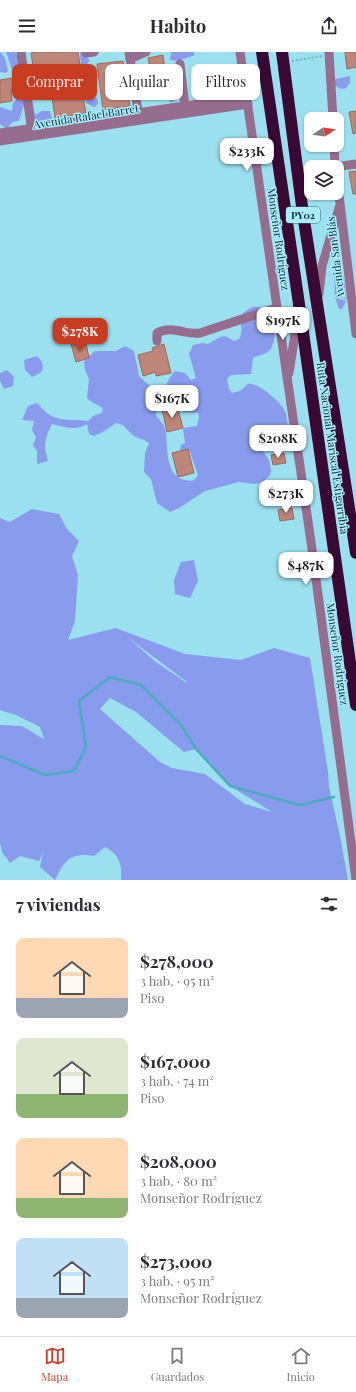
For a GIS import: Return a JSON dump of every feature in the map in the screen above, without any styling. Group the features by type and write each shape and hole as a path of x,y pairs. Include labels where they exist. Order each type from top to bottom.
{"highway":[{"name":"Ruta Nacional Mariscal Estigarribia","path":"262,52 356,705"},
{"name":"Ruta Nacional Mariscal Estigarribia","path":"282,52 303,214 319,308 356,553"}],"street":[{"path":"21,52 32,132"},
{"path":"138,116 129,55 146,52"},
{"name":"Monseñor Rodríguez","path":"240,52 242,64"},
{"path":"329,52 333,112"},
{"path":"183,89 185,106"},
{"name":"Avenida Rafael Barret","path":"138,116 185,106 247,100"},
{"name":"Avenida Rafael Barret","path":"0,133 32,132 247,100"},
{"name":"Monseñor Rodríguez","path":"247,100 314,565 356,880"},
{"name":"Avenida Rafael Barret","path":"0,141 32,132"},
{"path":"344,166 356,164"},
{"name":"Avenida San Blás","path":"340,200 354,294 356,334"},
{"path":"319,308 322,266 340,203"},
{"path":"287,382 299,304"},
{"path":"157,341 157,333 163,331 173,330 191,334 200,333 276,308"}],"path":[{"path":"293,60 320,57"}],"shaded area":[{"path":"0,52 5,58 8,71 6,73 0,72"},
{"path":"6,52 15,52 18,56 19,64 12,64 12,69"},
{"path":"80,52 83,52 84,56 89,59 89,62 86,64 81,64"},
{"path":"171,52 193,52 195,55 178,61 170,60"},
{"path":"350,76 350,83 346,88 341,89 333,85 336,79"},
{"path":"97,98 98,103 95,107 86,103 86,100 97,100"},
{"path":"16,100 25,101 19,121 12,122 7,129 0,124 0,107 12,111 13,103"},
{"path":"26,100 32,100 35,115 42,111 50,111 52,118 66,127 41,131 30,125"},
{"path":"170,100 177,100 170,103"},
{"path":"339,272 343,273 347,299 342,309 339,309 335,297 334,274"},
{"path":"253,307 260,307 270,316 275,330 273,344 268,352 253,358 251,374 231,375 227,379 229,389 232,393 240,391 248,384 252,384 263,389 279,402 285,411 288,427 285,430 264,438 261,441 260,447 269,460 271,470 270,475 263,482 254,484 239,482 205,491 179,508 170,512 157,503 151,479 144,472 145,453 149,443 134,436 124,426 116,423 94,436 89,434 87,424 74,428 52,424 46,442 48,461 37,464 37,451 33,445 36,437 32,430 34,421 22,420 28,406 37,403 43,410 54,417 66,420 88,421 93,416 102,413 103,409 101,407 91,402 87,398 89,379 85,370 84,361 95,351 116,351 125,346 134,351 139,376 153,389 157,395 158,401 156,415 165,428 168,458 173,472 178,477 185,480 191,481 194,479 198,475 190,452 180,450 181,445 185,443 183,428 197,426 199,417 198,413 183,412 177,402 169,395 166,386 175,371 185,373 191,380 196,378 189,354 193,345 203,343 208,344 220,337 225,336 234,341 239,339 241,334 241,318 246,310"},
{"path":"37,356 42,362 43,369 40,373 32,377 25,370 24,360"},
{"path":"7,370 14,377 13,386 4,389 0,381 0,373"},
{"path":"32,509 59,514 67,529 79,541 72,556 78,575 75,621 68,640 116,628 185,654 241,660 274,648 310,658 329,787 348,880 121,880 119,860 114,853 105,847 94,856 79,855 69,859 62,867 55,880 40,867 43,853 39,861 20,856 10,863 2,852 0,843 0,725 22,726 44,739 40,727 16,715 0,710 0,518 10,522","holes":["127,637 187,682 187,683 156,662","110,698 136,712 184,752 196,749 230,786 272,812 245,804 205,774 172,768 160,762 100,709"]},
{"path":"194,560 198,581 190,598 175,594 174,580 181,562"}],"building":[{"path":"78,52 80,64 33,64 31,53"},
{"path":"345,52 356,52 356,67 347,69"},
{"path":"163,55 164,64 149,64 148,58"},
{"path":"123,61 123,64 105,64 105,100 129,100 130,106 103,110 97,64"},
{"path":"12,78 12,101 0,103 0,80"},
{"path":"52,100 84,100 86,113 55,118"},
{"path":"356,111 356,133 353,134 349,112"},
{"path":"356,171 356,194 353,194 349,172"},
{"path":"79,342 79,345 86,343 89,358 76,362 71,344"},
{"path":"164,344 171,373 156,376 156,372 143,376 138,355 153,351 152,348"},
{"path":"177,405 183,428 167,432 162,409"},
{"path":"188,449 194,473 178,477 172,453"},
{"path":"284,453 286,463 273,465 271,455"},
{"path":"287,481 289,491 275,493 273,483"},
{"path":"292,508 294,519 280,521 278,510"}],"waterway":[{"path":"0,756 45,775 74,771 86,747 79,701 110,677 141,685 181,725 196,749 230,786 300,805 334,797"}]}
